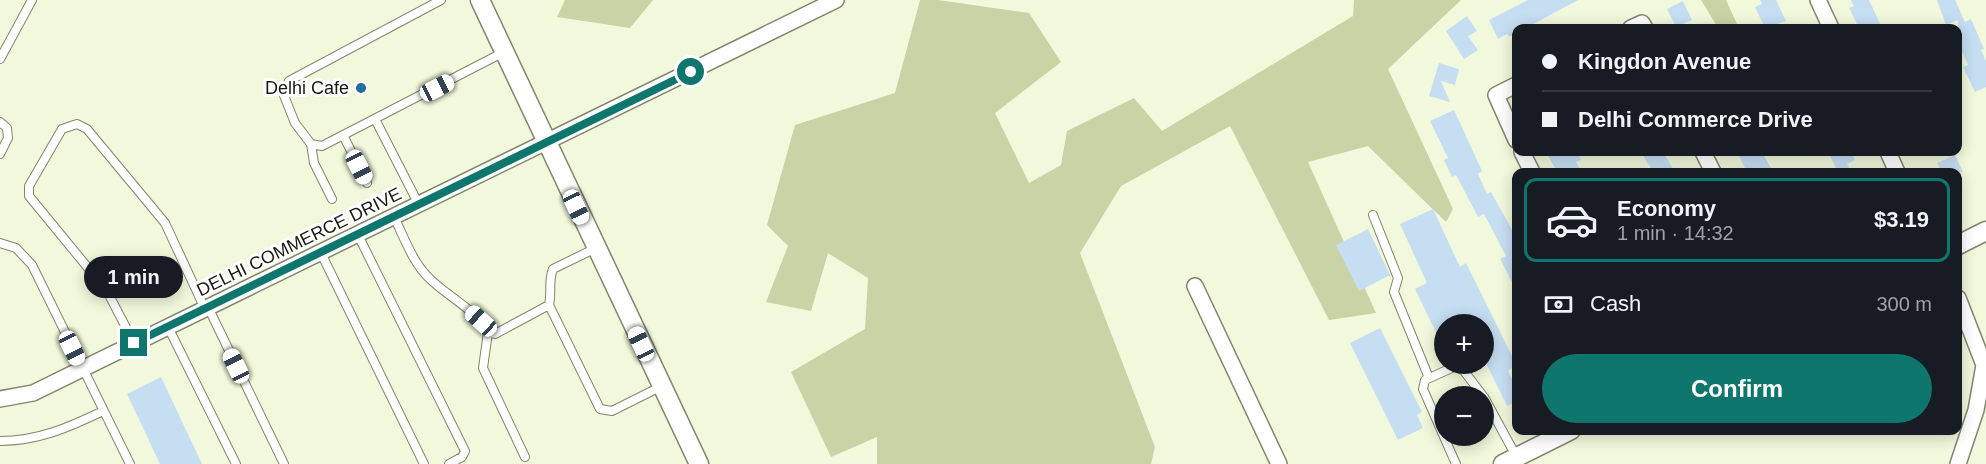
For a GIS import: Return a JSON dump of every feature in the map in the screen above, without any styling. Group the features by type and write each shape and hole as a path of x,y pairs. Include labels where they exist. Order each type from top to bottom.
{"street":[{"path":"480,0 699,464"},
{"name":"DELHI COMMERCE DRIVE","path":"0,399 33,393 836,0"},
{"path":"1818,0 1829,24"},
{"path":"1512,87 1496,95 1512,131"},
{"path":"1962,243 1986,231"},
{"path":"1195,286 1279,464"},
{"path":"1958,464 1985,375 1984,365 1962,307"},
{"path":"1510,461 1561,435"}],"lane":[{"path":"0,59 32,0"},
{"path":"332,199 314,163 311,144 295,123 283,93 289,81 441,0"},
{"path":"311,144 321,146 504,52"},
{"path":"375,119 418,206"},
{"path":"0,154 8,138 7,128 1,123"},
{"path":"134,343 107,291 29,196 29,186 62,129 77,124 87,129 165,223 284,464"},
{"path":"343,135 367,183"},
{"path":"1373,215 1398,278 1394,292 1429,378"},
{"path":"394,217 416,261 428,278 481,321 488,332 483,368 525,457"},
{"path":"358,235 465,451 462,457 449,464"},
{"path":"0,243 16,248 32,264 130,464"},
{"path":"596,248 553,269 549,279 552,295 549,305 600,409 612,411 662,386"},
{"path":"321,253 424,464"},
{"path":"488,332 495,334 549,305"},
{"path":"168,327 236,464"},
{"path":"1456,464 1423,389 1425,380 1456,366 1464,371 1475,386"},
{"path":"0,441 20,441 63,430 103,411"},
{"path":"1494,423 1510,461"}],"green space":[{"path":"565,0 653,0 630,28 557,17"},
{"path":"920,0 938,0 1029,13 1061,62 995,113 1029,183 1061,165 1067,131 1134,98 1162,131 1353,16 1354,0 1461,0 1388,69 1453,209 1446,222 1368,146 1308,162 1376,313 1329,320 1230,126 1121,186 1080,253 1155,447 1151,464 877,464 877,437 831,457 791,372 865,329 868,278 828,253 811,311 766,302 788,246 767,225 795,125 895,93"},
{"path":"1701,0 1726,0 1737,24 1716,24"}],"building":[{"path":"1528,0 1578,0 1533,24 1512,24 1512,35 1509,37 1507,34 1498,39 1489,20"},
{"path":"1760,0 1776,0 1786,21 1777,24 1763,24 1755,7 1762,4"},
{"path":"1851,0 1869,0 1880,24 1857,24 1849,8 1854,6"},
{"path":"1937,0 1955,0 1965,22 1971,19 1984,49 1981,50 1986,61 1986,87 1975,92 1963,67 1968,65 1962,51 1962,24 1958,24 1958,20 1946,24"},
{"path":"1683,1 1692,20 1683,24 1674,24 1667,9"},
{"path":"1467,16 1477,31 1468,36 1478,50 1464,59 1446,31"},
{"path":"1439,63 1459,69 1455,85 1441,81 1450,102 1429,96"},
{"path":"1454,110 1482,171 1478,174 1487,194 1491,192 1512,230 1512,282 1500,259 1506,256 1484,214 1478,217 1456,175 1452,177 1444,160 1448,158 1430,121"},
{"path":"1548,156 1579,156 1581,160 1576,162 1580,168 1555,168"},
{"path":"1643,156 1665,156 1673,168 1651,168"},
{"path":"1739,156 1764,156 1771,168 1745,168"},
{"path":"1830,156 1853,156 1855,160 1847,164 1850,168 1836,168"},
{"path":"1955,156 1961,168 1940,168 1937,163"},
{"path":"1433,209 1460,267 1466,263 1491,314 1434,314 1434,328 1415,289 1427,283 1400,224"},
{"path":"1368,229 1390,275 1359,291 1336,245"},
{"path":"1494,320 1512,356 1512,368 1508,371 1512,379 1512,404 1507,406 1491,374 1494,374"},
{"path":"1380,328 1422,412 1417,415 1423,428 1398,440 1350,343"},
{"path":"161,377 202,464 160,464 127,394"}],"place":[{"name":"Delhi Cafe","path":"361,88"}],"route":[{"path":"134,343 691,72"}]}
